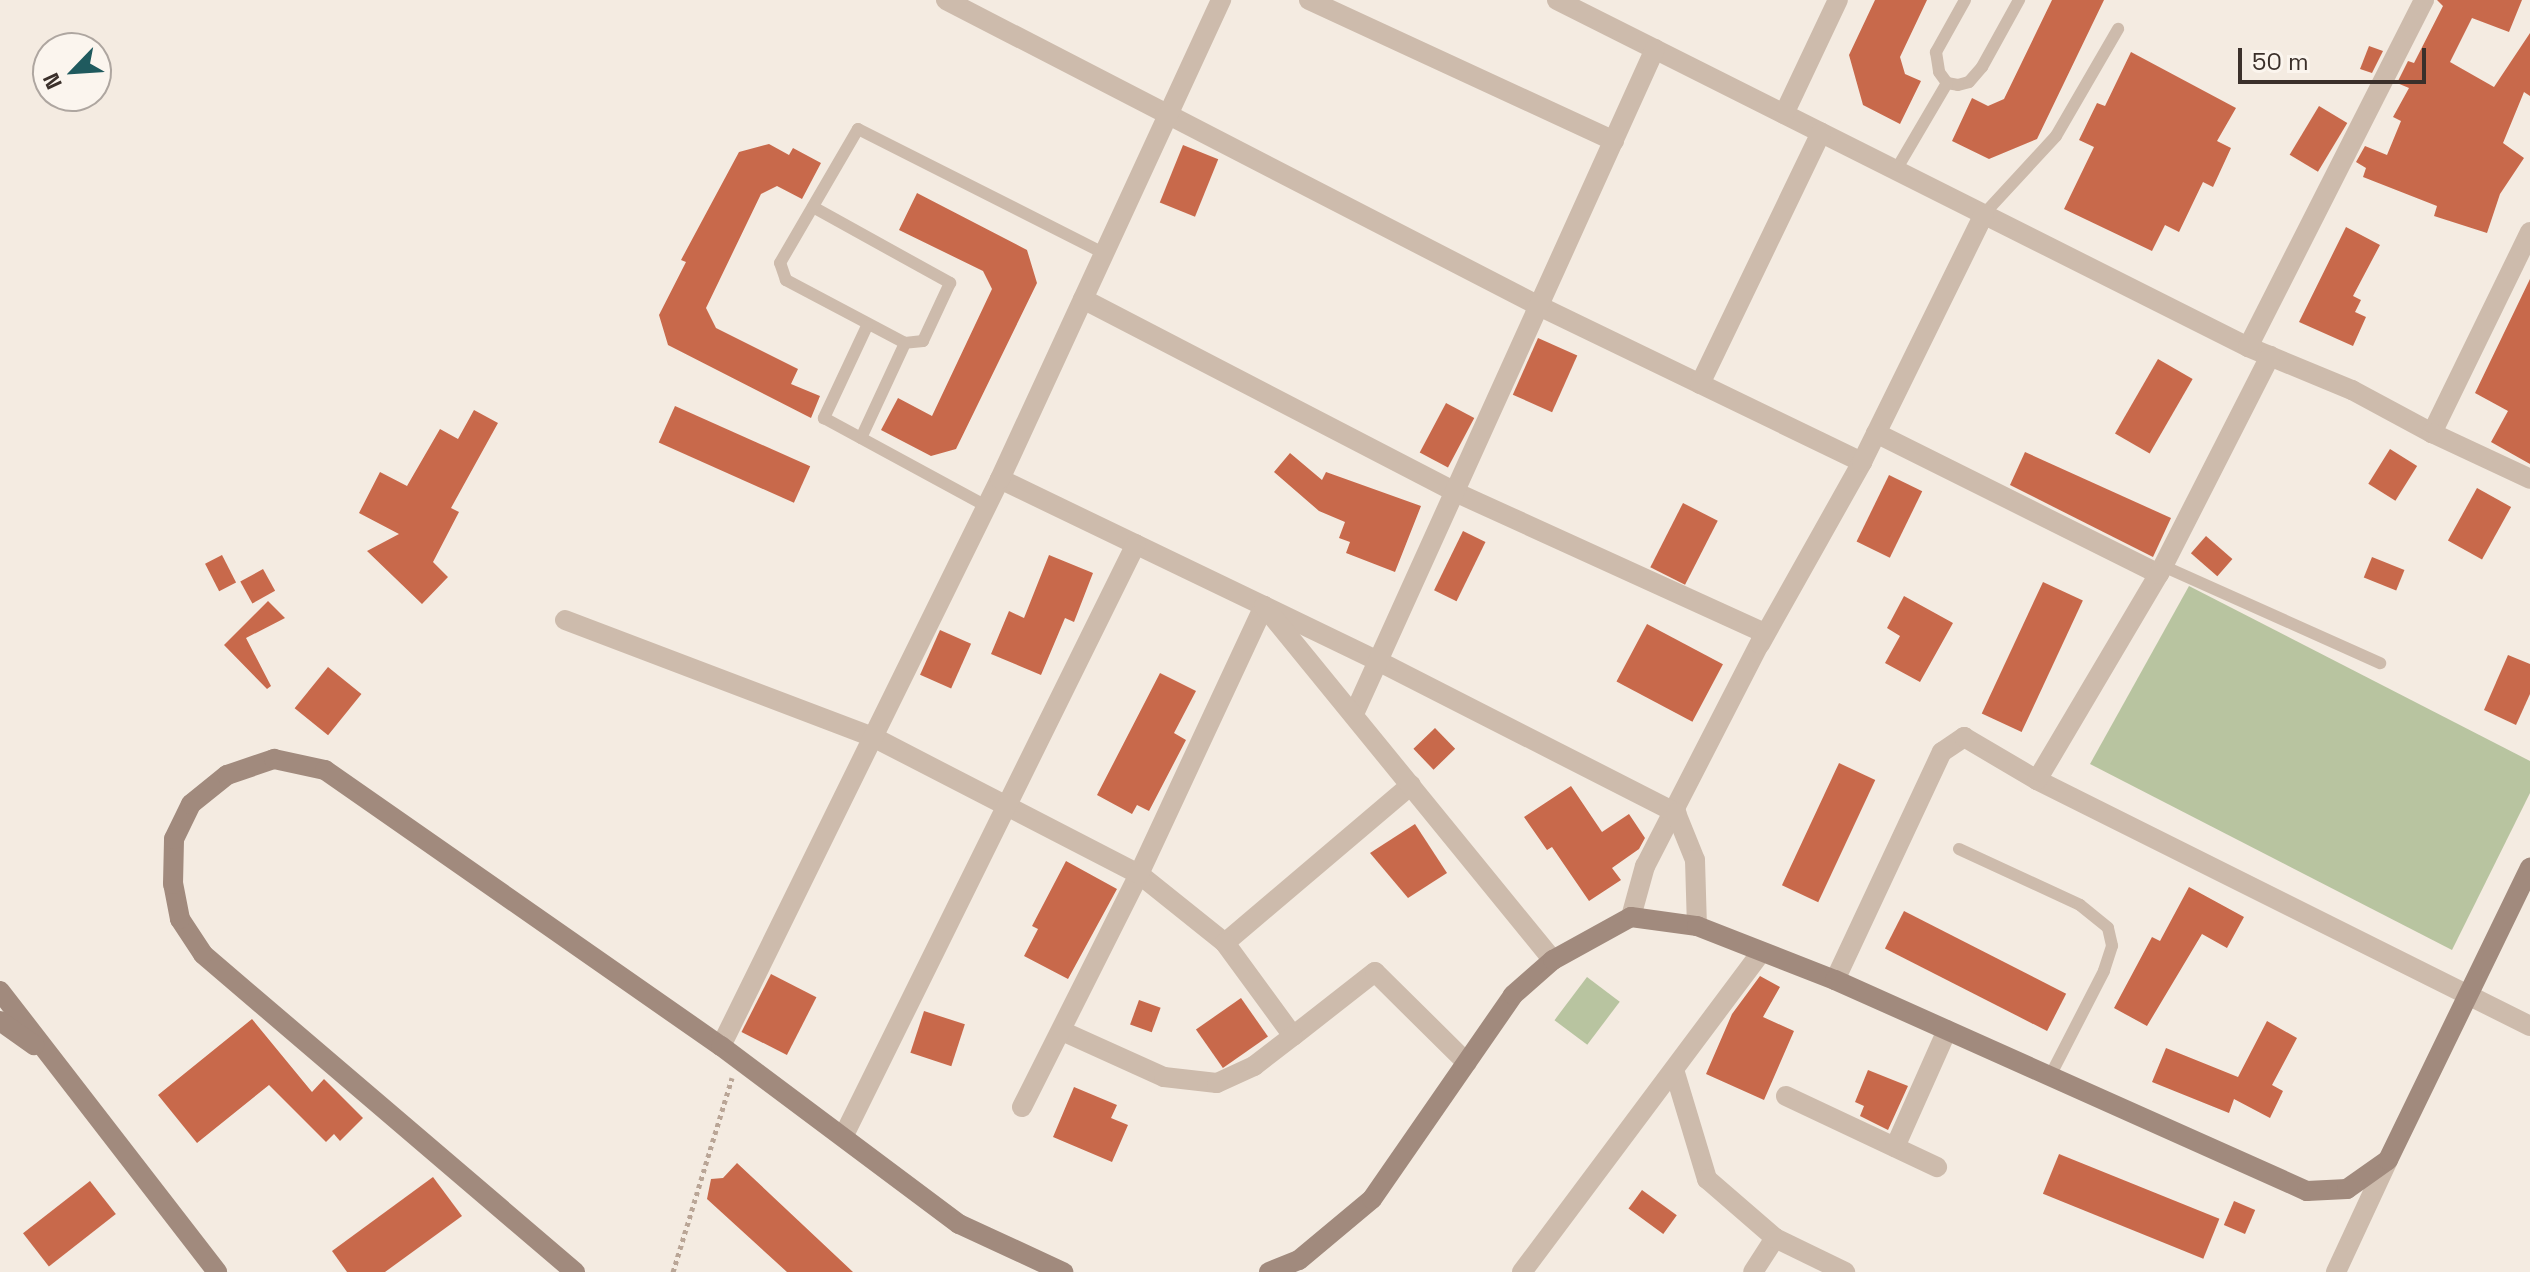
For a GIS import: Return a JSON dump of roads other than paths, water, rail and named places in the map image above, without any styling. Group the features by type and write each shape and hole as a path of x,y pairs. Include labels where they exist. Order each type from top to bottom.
{"main road":[{"path":"575,1272 203,954 180,919 173,884 174,839 191,804 227,775 274,759 325,770 721,1046 959,1224 1063,1272"},
{"path":"1269,1272 1299,1260 1372,1199 1513,995 1553,960 1631,917 1697,926 1835,980 2307,1191 2347,1189 2388,1160 2469,993 2524,896 2530,868"},
{"path":"0,991 65,1070 217,1272"},
{"path":"0,1021 65,1070"}],"street":[{"path":"946,0 1539,306 1862,462"},
{"path":"721,1046 1000,479 1221,0"},
{"path":"1309,0 1614,141"},
{"path":"1557,0 2248,347 2352,390 2432,433 2530,479"},
{"path":"1784,114 1838,0"},
{"path":"2248,347 2424,0"},
{"path":"1354,714 1655,49"},
{"path":"1700,384 1821,133"},
{"path":"1756,651 1862,462 1984,214"},
{"path":"2432,433 2530,232"},
{"path":"1083,299 1455,492 1765,633 1676,813 1645,866 1631,917"},
{"path":"2037,780 2161,570 2270,356"},
{"path":"1876,433 2161,570"},
{"path":"1000,479 1378,661 1676,813 1695,860 1697,926"},
{"path":"844,1135 1136,544"},
{"path":"1264,606 1553,960"},
{"path":"1022,1107 1139,874 1264,606"},
{"path":"565,620 873,737 1139,874 1225,943 1293,1036"},
{"path":"1835,980 1942,752 1964,737 2037,780 2530,1026"},
{"path":"1225,943 1411,785"},
{"path":"1522,1272 1675,1073 1761,953"},
{"path":"1062,1031 1164,1077 1217,1083 1254,1066 1375,972 1467,1063"},
{"path":"1895,1147 1947,1030"},
{"path":"1675,1073 1707,1179 1775,1238 1845,1272"},
{"path":"1786,1096 1937,1167"},
{"path":"2336,1272 2388,1160"},
{"path":"1753,1272 1775,1238"}],"lane":[{"path":"1896,170 1947,83 1936,52 1965,0"},
{"path":"1947,83 1969,82 2019,0"},
{"path":"1984,214 2056,136 2118,29"},
{"path":"813,207 950,283 923,341 905,343 867,326 786,280 780,263 858,129 1104,253"},
{"path":"867,326 824,418 986,506"},
{"path":"861,438 905,343"},
{"path":"2161,570 2380,663"},
{"path":"1959,849 2080,905 2108,928 2112,946 2104,971 2050,1076"}]}
